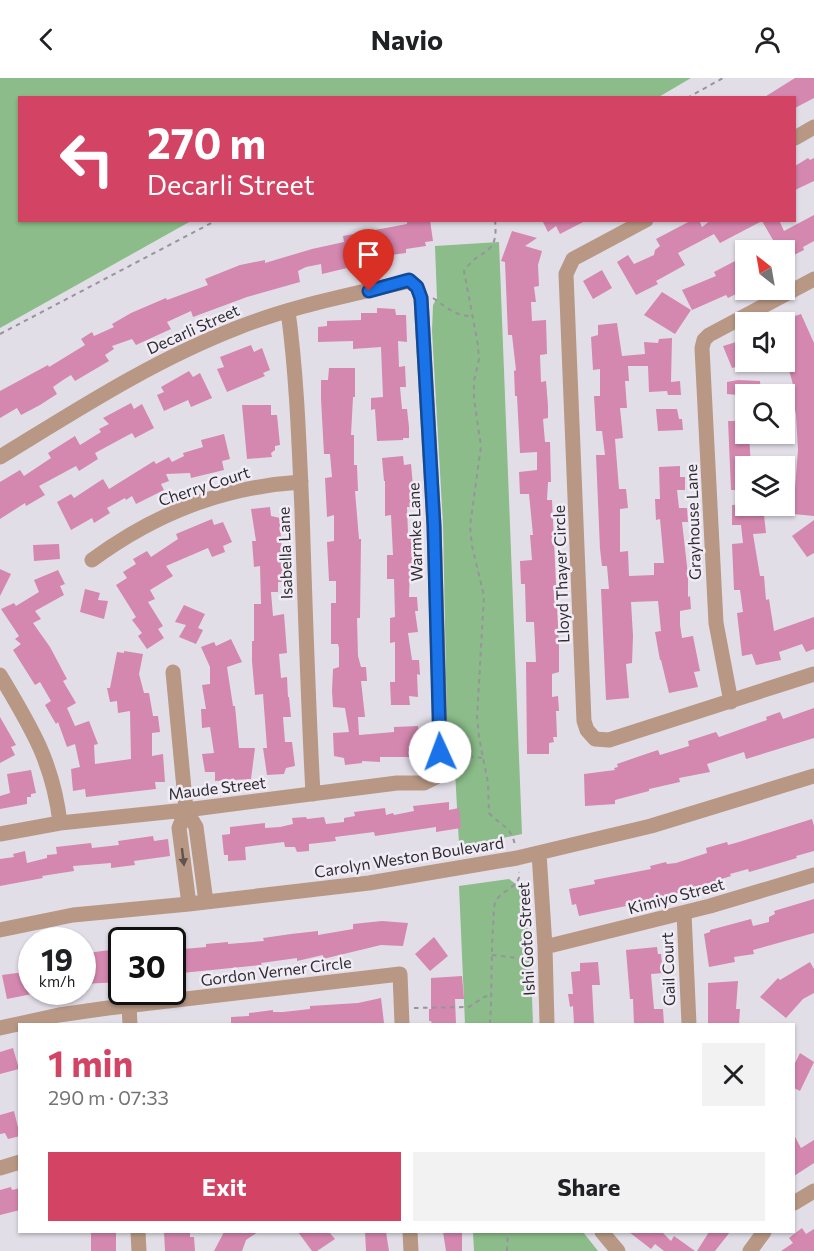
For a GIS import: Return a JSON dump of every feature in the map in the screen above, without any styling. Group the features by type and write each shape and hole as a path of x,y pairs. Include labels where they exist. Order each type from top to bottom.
{"street":[{"path":"796,137 814,127"},
{"name":"Lloyd Thayer Circle","path":"642,222 573,260 566,274 584,721 587,730 596,739 609,740 814,674"},
{"name":"Decarli Street","path":"0,457 152,366 238,328 288,311 409,280 419,293"},
{"name":"Grayhouse Lane","path":"731,702 716,623 702,348 709,335 813,281"},
{"name":"Warmke Lane","path":"419,293 434,526 439,770"},
{"name":"Isabella Lane","path":"288,311 293,348 301,482 306,667 313,794"},
{"name":"Cherry Court","path":"93,560 130,534 186,507 248,488 301,482"},
{"path":"173,672 186,810 196,827 206,902"},
{"path":"0,675 33,730 43,752 52,778 60,824"},
{"name":"Maude Street","path":"0,834 60,824 397,783 424,783 439,770"},
{"name":"Carolyn Weston Boulevard","path":"0,930 73,915 369,883 517,858 651,826 814,776"},
{"path":"186,810 179,828 189,904"},
{"name":"Ishi Goto Street","path":"539,853 547,1023"},
{"name":"Kimiyo Street","path":"545,953 814,875"},
{"name":"Gail Court","path":"684,913 689,1023"},
{"name":"Gordon Verner Circle","path":"23,1023 59,1015 400,974 402,1023"},
{"path":"129,1006 130,1023"},
{"name":"Gordon Verner Circle","path":"0,1028 18,1024"},
{"path":"0,1168 18,1162"},
{"path":"795,1202 814,1191"},
{"path":"138,1233 139,1251"},
{"path":"410,1233 411,1251"},
{"path":"603,1233 618,1251"},
{"path":"750,1251 763,1233"}],"path":[{"path":"691,96 723,78"},
{"path":"0,334 213,222"},
{"path":"490,1023 491,954 495,903 501,895 516,884 520,876 512,833 489,813 488,783 482,758 477,717 484,596 472,546 470,526 481,446 474,399 474,381 479,358 464,271 469,263 494,246 497,237 495,222"},
{"path":"419,293 434,298 448,310 463,316 471,316"},
{"path":"439,770 466,756 482,758"},
{"path":"491,954 524,960 545,953"},
{"path":"402,1008 469,1007 484,997 492,995"},
{"path":"507,1251 508,1233"}],"green space":[{"path":"0,78 691,78 660,96 18,96 18,222 189,222 0,328"},
{"path":"499,242 522,834 474,844 459,844 455,771 447,725 443,524 432,331 433,305 437,298 435,246"},
{"path":"509,879 528,893 533,1023 465,1023 459,886"},
{"path":"473,1233 584,1233 598,1251 474,1251"}],"building":[{"path":"795,78 814,78 814,98 796,107 796,96 766,96"},
{"path":"808,158 810,160 814,158 814,181 796,190 796,165"},
{"path":"814,215 814,241 795,254 795,240 773,240 763,222 780,222 784,231"},
{"path":"407,222 430,222 433,241 425,242 426,246 406,249 406,253 391,255 392,246 367,249 368,255 362,256 364,264 322,274 321,264 306,267 298,271 300,282 247,297 193,317 191,311 167,322 171,329 136,345 132,339 112,346 114,349 105,355 109,361 75,381 71,375 63,380 53,387 57,394 40,405 21,415 17,408 0,418 0,391 48,365 49,367 85,345 81,339 92,332 94,336 114,327 112,324 131,313 166,298 167,300 208,285 205,279 240,265 265,260 265,263 344,242 343,236 407,224"},
{"path":"543,222 583,222 560,234 556,226 548,232"},
{"path":"688,222 700,222 702,227 708,222 760,222 720,243 714,234 678,253 685,265 656,281 658,284 636,295 617,262 628,255 634,264 654,255 655,250 660,246 656,239"},
{"path":"512,231 537,238 525,246 542,251 538,265 539,286 534,287 536,302 531,302 532,321 546,320 547,354 540,355 541,382 546,381 548,406 548,418 543,419 545,442 550,442 551,482 548,482 547,500 552,500 559,646 559,672 552,674 552,697 558,696 557,737 553,737 554,742 549,743 549,754 527,754 526,662 536,662 534,622 526,622 525,584 521,584 520,561 532,560 530,535 533,535 529,494 520,494 519,472 537,470 537,452 520,453 517,396 515,396 514,371 516,370 512,335 508,335 505,262 501,261"},
{"path":"735,261 735,294 728,298 726,295 692,310 682,290 716,276 714,272"},
{"path":"602,270 612,288 593,299 583,281"},
{"path":"662,292 691,310 675,334 644,315"},
{"path":"377,308 395,309 396,315 406,315 407,342 398,341 399,367 405,366 406,387 400,387 402,409 407,409 409,427 409,438 403,438 403,440 377,441 375,409 371,410 371,398 383,397 381,347 353,349 353,341 318,342 318,327 327,326 327,321 361,320 361,313 377,313"},
{"path":"801,314 814,343 814,516 795,514 798,450 795,384 793,384 790,372 795,372 795,316"},
{"path":"617,323 622,356 645,354 644,342 658,343 659,339 672,338 671,382 680,381 681,395 668,395 667,391 649,392 648,366 628,366 629,381 625,381 627,408 620,408 623,438 615,439 619,489 626,489 628,508 620,509 620,552 628,551 629,576 654,575 654,563 664,563 660,519 656,520 655,499 660,499 659,467 680,466 680,477 685,477 685,490 677,490 679,508 687,508 688,522 682,522 691,609 680,611 680,625 682,638 693,636 700,671 694,672 698,687 669,693 655,632 661,631 658,601 631,602 632,663 626,664 629,698 606,700 601,589 609,589 607,566 602,566 600,549 596,455 605,455 602,431 596,431 594,396 600,396 600,369 593,370 591,337 598,335 598,325"},
{"path":"735,342 735,367 732,368 723,346"},
{"path":"251,345 254,352 262,348 270,370 263,373 265,376 227,392 217,369 224,367 220,357"},
{"path":"329,368 355,368 351,435 354,435 354,465 357,465 358,491 355,491 359,539 361,539 360,618 357,618 358,656 361,667 366,667 367,681 361,681 365,717 358,717 359,735 394,732 394,727 418,726 420,745 409,746 409,757 380,757 380,762 362,761 362,763 345,765 344,758 334,756 333,733 349,732 345,708 333,707 332,691 333,669 339,667 338,644 331,644 331,603 336,603 336,581 329,581 327,542 334,541 334,515 327,517 325,478 332,477 330,454 324,454 321,399 321,380 328,380"},
{"path":"189,371 193,377 200,373 212,398 191,407 188,400 164,411 157,395 164,392 161,387"},
{"path":"760,381 760,384 735,384 735,395 727,394 727,382"},
{"path":"131,403 134,409 142,404 154,428 135,438 132,433 95,453 98,459 79,471 76,466 39,486 45,495 26,506 25,503 0,519 0,482 20,470 24,476 51,458 48,453 75,436 80,445 101,432 99,429 109,424 103,418"},
{"path":"242,405 271,405 271,415 277,415 280,445 275,446 275,450 271,453 272,457 247,459"},
{"path":"656,409 677,409 679,419 682,419 683,430 658,431"},
{"path":"728,421 735,421 735,444 750,444 750,456 735,456 735,490 731,490"},
{"path":"224,434 230,459 222,461 224,470 191,478 190,473 166,474 169,481 161,484 164,490 136,504 132,496 126,500 125,498 107,508 110,513 94,523 92,518 71,530 57,502 71,494 74,498 103,479 109,489 154,461 156,464 169,457 172,462 184,456 183,453 203,447 201,440"},
{"path":"403,456 404,465 411,464 413,486 412,507 407,507 408,533 414,533 416,570 410,570 409,597 417,597 418,611 415,611 418,632 408,633 412,660 419,660 420,675 417,674 418,697 409,696 410,705 391,705 390,682 395,682 395,642 390,643 390,618 395,617 394,579 387,579 387,555 393,555 391,515 385,516 385,481 382,458"},
{"path":"732,505 735,505 735,516 764,516 766,533 753,534 760,576 764,576 766,600 769,599 774,631 814,617 814,649 806,652 802,644 779,652 781,660 756,665 752,654 742,656 737,613 743,612 740,590 734,590 732,544 743,543 741,525 732,525"},
{"path":"270,507 271,516 280,518 283,582 278,582 278,592 271,592 273,616 284,614 287,653 279,654 281,678 287,677 291,717 283,717 285,742 292,742 295,766 286,768 284,774 267,775 263,748 267,748 263,694 255,695 252,661 254,604 261,604 260,566 254,567 252,541 256,541 251,509"},
{"path":"212,519 214,525 223,522 232,542 223,546 225,552 212,557 208,548 166,566 173,576 150,590 155,599 148,602 163,626 158,629 164,638 147,649 138,636 142,633 132,620 136,617 116,585 127,578 123,572 136,564 133,559 147,551 151,557 178,539 176,534"},
{"path":"814,520 814,553 807,557 792,536"},
{"path":"59,544 60,559 34,561 33,545"},
{"path":"0,569 11,574 0,596"},
{"path":"58,570 65,584 60,586 64,595 35,611 41,619 33,623 50,647 67,679 63,681 76,703 67,708 75,726 89,721 98,744 94,745 95,764 131,759 130,711 118,713 117,701 110,702 107,688 110,688 117,652 143,654 139,674 144,693 149,693 153,716 158,716 160,732 152,733 152,756 163,754 165,782 155,782 156,789 86,797 85,789 73,791 71,769 80,767 75,744 67,747 58,722 56,724 45,705 51,701 40,682 35,685 13,650 21,644 15,639 19,636 1,609 14,603 16,606 39,592 34,580"},
{"path":"85,589 100,593 98,600 108,601 104,619 80,612"},
{"path":"184,605 205,614 198,628 203,630 196,644 179,637 186,625 175,622"},
{"path":"231,639 242,662 227,667 233,706 235,706 239,748 255,748 251,779 215,781 215,772 205,772 202,754 214,753 210,727 202,728 201,709 206,709 202,685 210,684 210,667 201,647 214,642 216,646"},
{"path":"814,708 814,738 746,759 744,752 707,764 710,772 679,778 680,782 615,800 615,804 585,806 584,774 615,770 614,768 618,767 617,764 658,750 660,755 689,746 688,741 716,732 719,737 767,720 766,717 780,712 783,719"},
{"path":"0,717 16,745 11,747 15,755 0,763"},
{"path":"31,770 36,793 27,797 27,804 0,809 0,796 10,793 7,774"},
{"path":"449,802 449,810 459,808 461,828 436,832 436,827 375,836 374,832 335,837 336,841 309,844 309,851 297,852 295,847 285,847 284,842 245,847 246,860 228,861 228,855 224,855 222,835 230,834 230,827 265,823 265,828 280,827 293,824 292,818 306,817 307,819 324,817 326,824 344,822 344,818 355,816 354,812 385,808 386,815 393,813 394,815 414,811 413,806"},
{"path":"812,819 814,851 796,856 797,858 749,872 748,869 730,874 731,876 678,893 579,916 576,904 572,905 569,889 595,884 594,880 651,869 650,866 666,862 667,864 676,863 707,853 706,848 727,842 728,845 739,842"},
{"path":"153,836 154,841 168,839 170,856 134,861 135,865 111,868 111,863 73,866 74,871 0,886 0,859 14,857 13,854 25,851 27,863 47,858 47,855 57,854 56,847 91,843 92,848 119,845 118,841"},
{"path":"814,899 814,933 753,950 754,954 734,957 735,962 709,967 704,934 710,930 751,919 753,926 769,922 769,917 775,914 774,911"},
{"path":"382,921 408,923 403,946 381,945 323,959 323,955 297,961 297,958 261,963 262,965 186,973 186,949 206,947 206,944 264,941 263,938 318,931 318,935 353,929 353,924"},
{"path":"434,937 448,956 430,971 415,954"},
{"path":"657,947 658,954 661,954 663,973 651,974 654,1009 663,1009 664,1023 634,1023 626,950"},
{"path":"108,950 108,983 96,983 96,952"},
{"path":"598,962 600,985 592,985 594,1023 574,1023 573,1006 570,1007 568,994 573,994 571,972 580,971 580,963"},
{"path":"810,962 814,969 814,993 803,999 786,1018 760,997 778,978 780,980"},
{"path":"18,973 18,997 7,999 2,975"},
{"path":"462,976 464,999 455,999 456,1023 429,1021 431,978"},
{"path":"738,981 736,1009 740,1009 739,1023 708,1023 708,983"},
{"path":"381,998 384,1023 231,1023 231,1017 249,1016 249,1013 273,1010 273,1012 283,1012 310,1009 310,1006 358,1003"},
{"path":"13,1048 18,1069 0,1074 0,1052"},
{"path":"800,1053 814,1062 800,1091 795,1088 795,1063"},
{"path":"14,1111 18,1136 8,1139 5,1133 0,1134 0,1115"},
{"path":"795,1137 801,1148 814,1140 814,1163 795,1175"},
{"path":"11,1187 12,1190 18,1188 18,1210 0,1215 0,1190"},
{"path":"802,1228 806,1234 814,1229 814,1251 781,1251 793,1243 789,1238"},
{"path":"91,1233 116,1233 116,1251 91,1251"},
{"path":"164,1233 190,1233 190,1237 194,1237 195,1251 165,1251"},
{"path":"223,1233 256,1233 246,1240 242,1251 214,1251"},
{"path":"299,1233 330,1233 335,1239 317,1251 312,1251"},
{"path":"365,1233 386,1233 389,1251 366,1251"},
{"path":"443,1233 462,1233 462,1251 446,1251"},
{"path":"630,1233 663,1233 671,1241 674,1236 695,1251 664,1251 655,1244 651,1249"},
{"path":"708,1233 729,1233 715,1251 697,1251"}],"route":[{"path":"369,291 409,280 417,287 421,298 434,526 440,752"}]}
